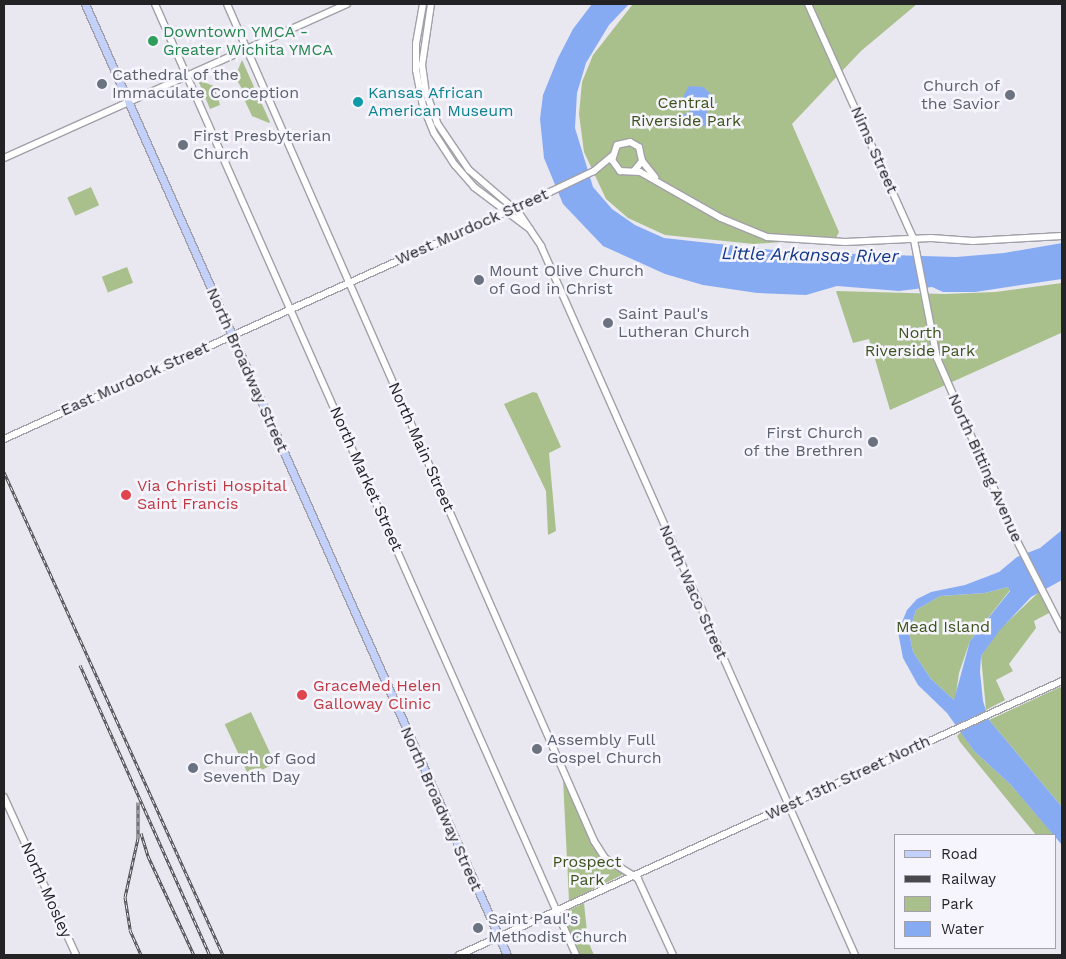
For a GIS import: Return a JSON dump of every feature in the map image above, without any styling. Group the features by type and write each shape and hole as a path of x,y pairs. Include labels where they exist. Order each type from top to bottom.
{"main road":[{"name":"North Broadway Street","path":"85,4 507,955"}],"street":[{"name":"North Market Street","path":"154,4 576,955"},
{"name":"North Main Street","path":"227,4 594,841 606,858 634,875"},
{"path":"4,158 347,4"},
{"name":"North Waco Street","path":"423,4 416,43 416,70 427,118 443,148 459,170 505,212 530,230"},
{"name":"North Waco Street","path":"430,4 422,65 426,92 433,113 446,140 469,170 514,208 530,230 543,253 855,955"},
{"name":"Nims Street","path":"808,4 914,240 925,301"},
{"name":"West Murdock Street","path":"348,282 594,171 612,156 617,145 630,142 638,147 642,161"},
{"path":"612,156 616,168"},
{"path":"634,171 642,161 668,187 721,218 767,237 845,242 973,241 1062,236"},
{"name":"West Murdock Street","path":"594,171 616,168 625,172 634,171 668,187"},
{"name":"East Murdock Street","path":"4,438 348,282"},
{"name":"North Bitting Avenue","path":"925,301 937,358 1020,547 1044,589 1062,629"},
{"name":"West 13th Street North","path":"458,955 1060,683"},
{"name":"North Mosley","path":"4,797 76,955"},
{"path":"634,875 641,882 673,955"}],"green space":[{"name":"Central Riverside Park","path":"633,4 917,4 861,51 792,124 839,232 836,238 754,244 665,235 628,218 606,199 584,152 579,114 582,82 593,55"},
{"path":"242,60 255,89 245,94 235,77"},
{"path":"198,80 214,86 220,105 210,109"},
{"path":"257,93 269,123 252,116 245,101"},
{"path":"91,187 99,205 75,216 67,198"},
{"path":"127,267 133,283 108,293 102,277"},
{"name":"North Riverside Park","path":"1062,283 1061,333 890,410 869,339 853,343 836,291 945,294 995,292"},
{"path":"533,392 537,393 561,447 549,453 556,531 548,535 546,491 504,404"},
{"name":"Mead Island","path":"1008,587 1010,590 970,641 959,673 955,701 931,679 913,652 909,632 916,610 940,596 985,593"},
{"path":"1040,591 1051,612 1034,621 1036,628 1009,664 1013,671 996,680 1005,700 986,710 981,656 999,630"},
{"path":"1060,687 1062,688 1062,807 989,720"},
{"path":"251,712 275,764 249,776 225,724"},
{"path":"961,732 974,751 1011,785 1053,834 1035,834 957,736"},
{"name":"Prospect Park","path":"563,779 598,854 624,874 569,901"},
{"path":"584,903 588,941 594,955 580,955 561,914"}],"water":[{"name":"Little Arkansas River","path":"592,4 629,4 609,25 586,63 577,93 575,128 593,187 612,209 635,225 664,238 791,252 956,257 1004,253 1062,243 1062,279 975,292 943,292 932,287 899,291 837,286 806,295 757,293 703,285 665,274 603,246 563,204 544,158 540,119 543,95 558,58 573,29"},
{"path":"689,86 703,87 711,94 704,104 711,121 706,126 683,125 679,117 693,110 683,97"},
{"path":"1062,530 1062,580 1031,597 1000,630 981,656 980,672 983,701 989,720 1062,807 1062,845 1056,838 1056,834 1053,834 1011,785 974,751 947,713 918,685 903,658 898,632 907,610 917,599 931,592 965,585 999,572 1017,557 1040,548","holes":["1008,587 1010,591 970,641 954,700 931,679 913,652 909,632 916,610 940,596 985,593"]}],"railway":[{"path":"4,472 223,955"},
{"path":"80,665 210,955"},
{"path":"138,802 138,838 125,897 130,930 141,955"},
{"path":"141,833 148,856 194,955"}],"place":[{"name":"Downtown YMCA - Greater Wichita YMCA","path":"153,41"},
{"name":"Cathedral of the Immaculate Conception","path":"102,84"},
{"name":"Church of the Savior","path":"1010,95"},
{"name":"Kansas African American Museum","path":"358,102"},
{"name":"First Presbyterian Church","path":"183,145"},
{"name":"Mount Olive Church of God in Christ","path":"479,280"},
{"name":"Saint Paul's Lutheran Church","path":"608,323"},
{"name":"First Church of the Brethren","path":"873,442"},
{"name":"Via Christi Hospital Saint Francis","path":"126,495"},
{"name":"GraceMed Helen Galloway Clinic","path":"302,695"},
{"name":"Assembly Full Gospel Church","path":"537,749"},
{"name":"Church of God Seventh Day","path":"193,768"},
{"name":"Saint Paul's Methodist Church","path":"478,928"}]}
